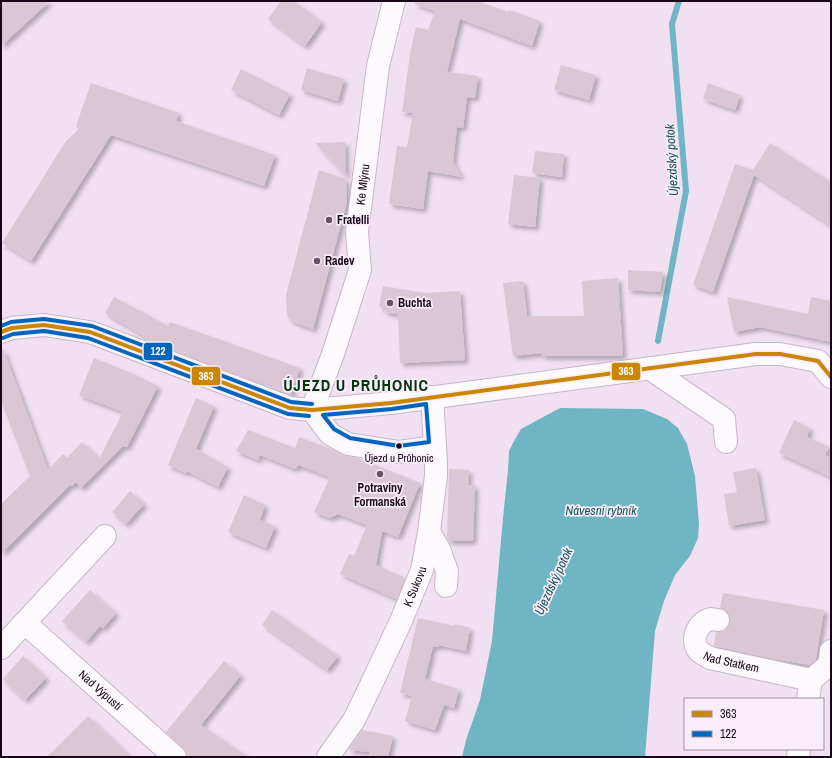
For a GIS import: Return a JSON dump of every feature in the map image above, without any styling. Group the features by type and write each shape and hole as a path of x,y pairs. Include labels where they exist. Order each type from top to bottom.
{"street":[{"name":"Ke Mlýnu","path":"312,410 333,354 360,270 357,232 358,224 378,66 394,1"},
{"path":"1,332 12,328 44,325 90,332 290,408 312,410 391,403 756,354 780,354 827,365"},
{"path":"649,368 724,419 726,442"},
{"name":"K Sukovu","path":"328,757 354,720 401,621 422,570 430,532 436,476 432,397"},
{"path":"312,410 330,434 348,444 399,452 435,447"},
{"path":"430,532 439,549 447,570 446,586"},
{"path":"1,648 105,536"},
{"name":"Nad Statkem","path":"718,620 711,619 697,630 695,642 700,652 710,658 810,689 829,665 831,651"},
{"name":"Nad Výpustí","path":"25,623 175,757"}],"water":[{"name":"Návesní rybník","path":"560,408 643,409 667,419 678,428 687,444 695,476 699,524 698,538 690,556 675,575 664,601 655,631 645,757 462,757 466,740 480,700 492,641 509,451 521,429"}],"building":[{"path":"1,1 50,1 1,46"},
{"path":"281,1 293,1 322,22 305,46 268,19"},
{"path":"415,1 477,1 540,21 532,46 460,19 447,72 478,76 475,98 467,97 463,128 457,127 453,162 462,177 428,171 423,209 389,204 397,146 407,147 413,113 402,112 410,54 416,27 428,30 435,11 415,4"},
{"path":"561,65 596,75 589,100 554,90"},
{"path":"307,68 344,79 338,101 301,90"},
{"path":"241,69 290,94 279,115 231,90"},
{"path":"91,83 179,113 176,121 275,155 264,186 111,135 31,261 2,243 66,141 79,129 76,126"},
{"path":"708,83 740,95 735,110 703,99"},
{"path":"345,142 346,176 315,143"},
{"path":"770,143 831,182 831,226 754,175 713,292 693,285 735,164 753,170"},
{"path":"535,151 564,154 562,177 532,173"},
{"path":"319,170 346,179 347,202 313,329 289,319 287,314 286,295"},
{"path":"514,175 540,178 535,227 508,224"},
{"path":"628,270 663,272 660,292 628,290"},
{"path":"618,278 623,356 542,356 542,353 513,356 503,283 523,281 527,316 584,316 582,281"},
{"path":"383,286 424,293 460,291 465,360 400,363 398,314 385,312 384,308 379,307"},
{"path":"114,297 168,326 170,322 300,368 291,395 156,344 105,313"},
{"path":"727,297 808,314 811,297 831,301 831,342 760,327 734,332"},
{"path":"3,349 48,470 63,454 67,458 82,442 99,459 123,412 79,395 94,358 129,372 158,386 127,447 123,446 81,488 76,482 72,486 71,484 1,554 1,504 30,476 1,401 1,350"},
{"path":"196,398 214,406 196,449 228,467 218,487 187,471 186,473 168,465"},
{"path":"794,420 810,428 807,437 829,447 825,455 831,458 831,477 779,453"},
{"path":"248,430 295,448 299,437 331,449 342,455 358,458 420,483 398,537 382,531 376,565 405,578 397,599 340,574 349,554 354,556 367,525 338,514 330,518 314,512 330,477 298,465 296,469 260,455 258,460 236,451"},
{"path":"756,468 765,520 729,526 724,494 737,492 733,472"},
{"path":"449,469 469,470 468,485 475,485 473,541 449,541 447,538"},
{"path":"130,491 144,504 126,524 112,512"},
{"path":"244,495 265,505 260,520 275,526 266,548 228,532"},
{"path":"90,590 116,613 103,628 100,626 86,642 62,621"},
{"path":"723,593 824,610 816,659 809,665 714,646 716,632 724,631 728,627 730,621 729,614 720,608"},
{"path":"272,610 338,656 327,670 262,625"},
{"path":"418,618 470,628 466,651 439,645 438,647 433,646 425,679 459,689 454,708 444,705 435,730 405,721 412,696 400,693"},
{"path":"23,656 46,678 25,700 3,679"},
{"path":"224,661 241,675 201,725 248,757 193,757 166,732"},
{"path":"88,716 108,735 130,757 47,757"},
{"path":"362,730 393,736 388,757 369,757 370,752 349,750"}],"waterway":[{"name":"Újezdský potok","path":"658,341 686,191 672,24 679,1"}],"transit line":[{"name":"122","path":"1,326 11,322 44,319 92,326 291,402 312,404"},
{"name":"363","path":"1,332 12,328 44,325 90,332 290,408 312,410 391,403 756,354 780,354 818,361 831,377"},
{"name":"122","path":"3,338 13,334 44,331 88,338 288,414 309,416"},
{"name":"122","path":"426,404 429,442 399,446 350,438 334,429 323,415 392,409 426,404"}],"place":[{"name":"Fratelli","path":"329,220"},
{"name":"Radev","path":"317,261"},
{"name":"Buchta","path":"390,303"},
{"name":"Újezd u Průhonic","path":"399,446"},
{"name":"Potraviny Formanská","path":"380,474"}],"district":[{"name":"ÚJEZD U PRŮHONIC","path":"356,385"}]}
